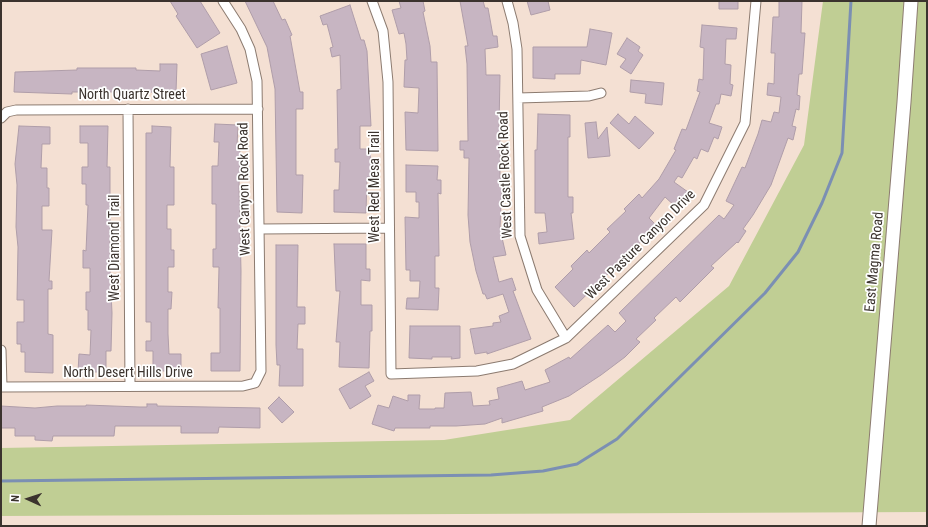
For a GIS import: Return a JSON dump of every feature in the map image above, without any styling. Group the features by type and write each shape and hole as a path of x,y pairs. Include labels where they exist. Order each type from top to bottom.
{"street":[{"name":"West Canyon Rock Road","path":"223,1 241,29 250,49 257,81 260,229 260,371 256,384"},
{"name":"West Red Mesa Trail","path":"372,1 383,31 388,82 391,374"},
{"name":"West Castle Rock Road","path":"507,1 513,23 516,49 520,236 537,290 566,338"},
{"name":"West Pasture Canyon Drive","path":"391,374 477,371 513,364 566,338 704,206 745,123 756,1"},
{"name":"East Magma Road","path":"869,526 904,110 910,1"},
{"path":"518,98 589,96 601,93"},
{"name":"West Diamond Trail","path":"128,109 130,386"},
{"name":"North Quartz Street","path":"4,115 16,110 258,109"},
{"path":"260,229 390,228"},
{"path":"1,350 1,387"},
{"name":"North Desert Hills Drive","path":"1,387 243,386 256,384"}],"green space":[{"path":"823,1 927,1 927,512 1,516 1,448 444,440 570,420 729,286 804,145"}],"building":[{"path":"170,1 200,1 220,33 197,48 176,16 178,14"},
{"path":"245,1 273,1 282,20 285,19 292,35 290,36 300,92 303,92 303,109 296,109 296,175 303,175 302,213 277,212 275,89 267,47"},
{"path":"399,1 423,1 425,11 423,12 430,46 431,62 437,62 438,151 406,150 405,112 418,113 419,88 404,87 405,60 407,60 406,44 404,33 399,34 392,10 401,8"},
{"path":"460,1 483,1 485,8 488,8 493,36 497,36 498,47 485,49 486,75 500,75 499,127 500,178 502,178 500,229 506,255 493,257 499,282 512,278 516,290 513,291 531,339 487,354 487,352 475,354 470,329 493,326 493,323 501,322 499,316 509,312 503,294 487,299 485,294 483,294 476,271 470,242 468,215 469,158 464,158 464,150 460,150 460,141 468,141 467,64 465,46 468,46"},
{"path":"527,1 548,1 550,10 531,15"},
{"path":"719,1 738,1 738,9 719,9"},
{"path":"779,1 802,1 801,33 805,33 802,74 799,74 797,95 800,96 799,110 796,109 792,126 796,127 793,140 788,138 771,185 743,229 746,231 738,243 737,242 711,266 714,268 680,302 676,297 654,318 656,320 636,339 640,342 625,357 569,396 542,407 543,411 502,423 502,418 485,424 430,426 430,428 395,428 394,431 372,424 378,405 389,408 393,396 408,401 408,395 420,395 419,409 435,409 444,408 445,393 471,392 473,406 490,405 489,401 499,399 497,388 522,381 525,390 550,382 545,370 569,357 570,359 608,325 615,332 626,321 619,313 719,215 724,219 734,205 726,201 742,167 745,168 762,120 771,122 774,112 779,113 781,97 767,95 768,83 774,84 775,53 771,53 773,17 779,17"},
{"path":"350,5 361,40 364,40 367,51 371,126 360,126 360,149 370,149 371,177 367,177 366,213 334,212 334,190 339,190 340,162 335,162 335,149 338,149 337,90 341,89 340,55 332,57 330,48 333,47 327,24 323,25 320,16"},
{"path":"702,25 737,28 736,39 726,39 725,64 731,65 730,84 733,85 731,96 721,94 719,104 716,104 709,123 722,127 718,139 714,137 708,152 701,149 697,159 694,157 682,178 678,176 674,182 688,192 676,207 665,197 649,218 657,226 574,307 555,287 573,269 571,266 587,250 589,253 610,232 607,229 626,211 624,209 639,194 642,198 659,179 676,150 674,149 682,129 686,130 700,92 697,91 699,79 703,80 704,48 700,47"},
{"path":"590,29 612,33 606,65 581,60 580,74 555,74 555,79 533,78 533,47 587,47"},
{"path":"627,38 640,47 638,51 643,55 631,74 620,67 626,59 617,54"},
{"path":"227,46 237,83 211,90 201,54"},
{"path":"160,64 177,64 176,92 72,92 72,94 14,92 15,72 77,70 77,68 136,68 136,70 160,71"},
{"path":"631,80 664,83 662,105 645,103 646,94 630,92"},
{"path":"538,114 570,115 570,137 568,137 568,197 573,197 573,213 571,213 574,239 539,244 538,233 547,232 545,213 535,213 535,150 537,150"},
{"path":"618,114 629,124 635,116 654,133 639,149 610,123"},
{"path":"596,122 598,139 607,127 610,156 588,158 585,123"},
{"path":"215,124 238,125 237,146 240,146 240,371 211,371 211,353 220,353 220,308 218,308 219,267 213,267 213,249 216,249 216,204 212,204 212,166 218,166 219,142 214,142"},
{"path":"19,126 50,127 50,144 42,144 41,168 47,168 47,188 49,188 49,206 42,206 42,230 52,230 49,281 52,281 52,289 48,289 48,334 53,335 53,373 25,372 25,352 21,352 21,344 17,344 17,322 24,322 24,300 17,300 18,247 16,227 17,185 15,164"},
{"path":"80,126 108,126 107,167 110,167 110,271 112,313 111,351 106,351 106,372 78,372 79,354 90,355 91,330 88,330 88,310 86,310 86,292 90,292 90,268 83,268 83,250 86,251 88,205 86,205 86,184 82,184 82,167 88,167 88,143 80,143"},
{"path":"152,126 171,127 170,167 174,167 174,205 167,205 167,229 171,229 171,250 174,250 174,267 168,267 168,292 172,292 171,309 168,309 168,334 169,354 181,354 181,371 153,371 153,351 146,351 146,341 151,341 151,322 146,322 146,133 152,133"},
{"path":"406,165 438,166 437,180 441,180 441,194 438,193 439,256 435,256 435,288 439,288 438,310 406,309 407,298 419,298 420,281 410,281 410,270 406,270 405,217 419,218 419,202 416,202 416,192 406,192"},
{"path":"334,244 366,244 366,269 370,269 370,281 361,280 361,305 372,305 372,331 370,331 369,368 339,367 340,342 336,342 340,291 336,291"},
{"path":"276,245 298,245 297,307 305,307 305,324 298,324 297,349 303,349 303,386 279,386 280,365 277,365 276,345"},
{"path":"410,326 460,326 460,358 409,358"},
{"path":"369,372 374,381 365,386 371,396 350,409 339,389"},
{"path":"279,397 294,412 282,423 268,408"},
{"path":"147,404 157,404 157,406 260,408 260,428 219,427 218,433 181,433 181,426 115,426 114,436 53,436 52,441 35,440 35,436 15,436 15,428 1,428 1,406 35,408 86,405 147,407"}],"waterway":[{"path":"1,481 491,475 543,471 577,464 617,439 765,293 798,252 822,203 842,153 851,1"}]}
